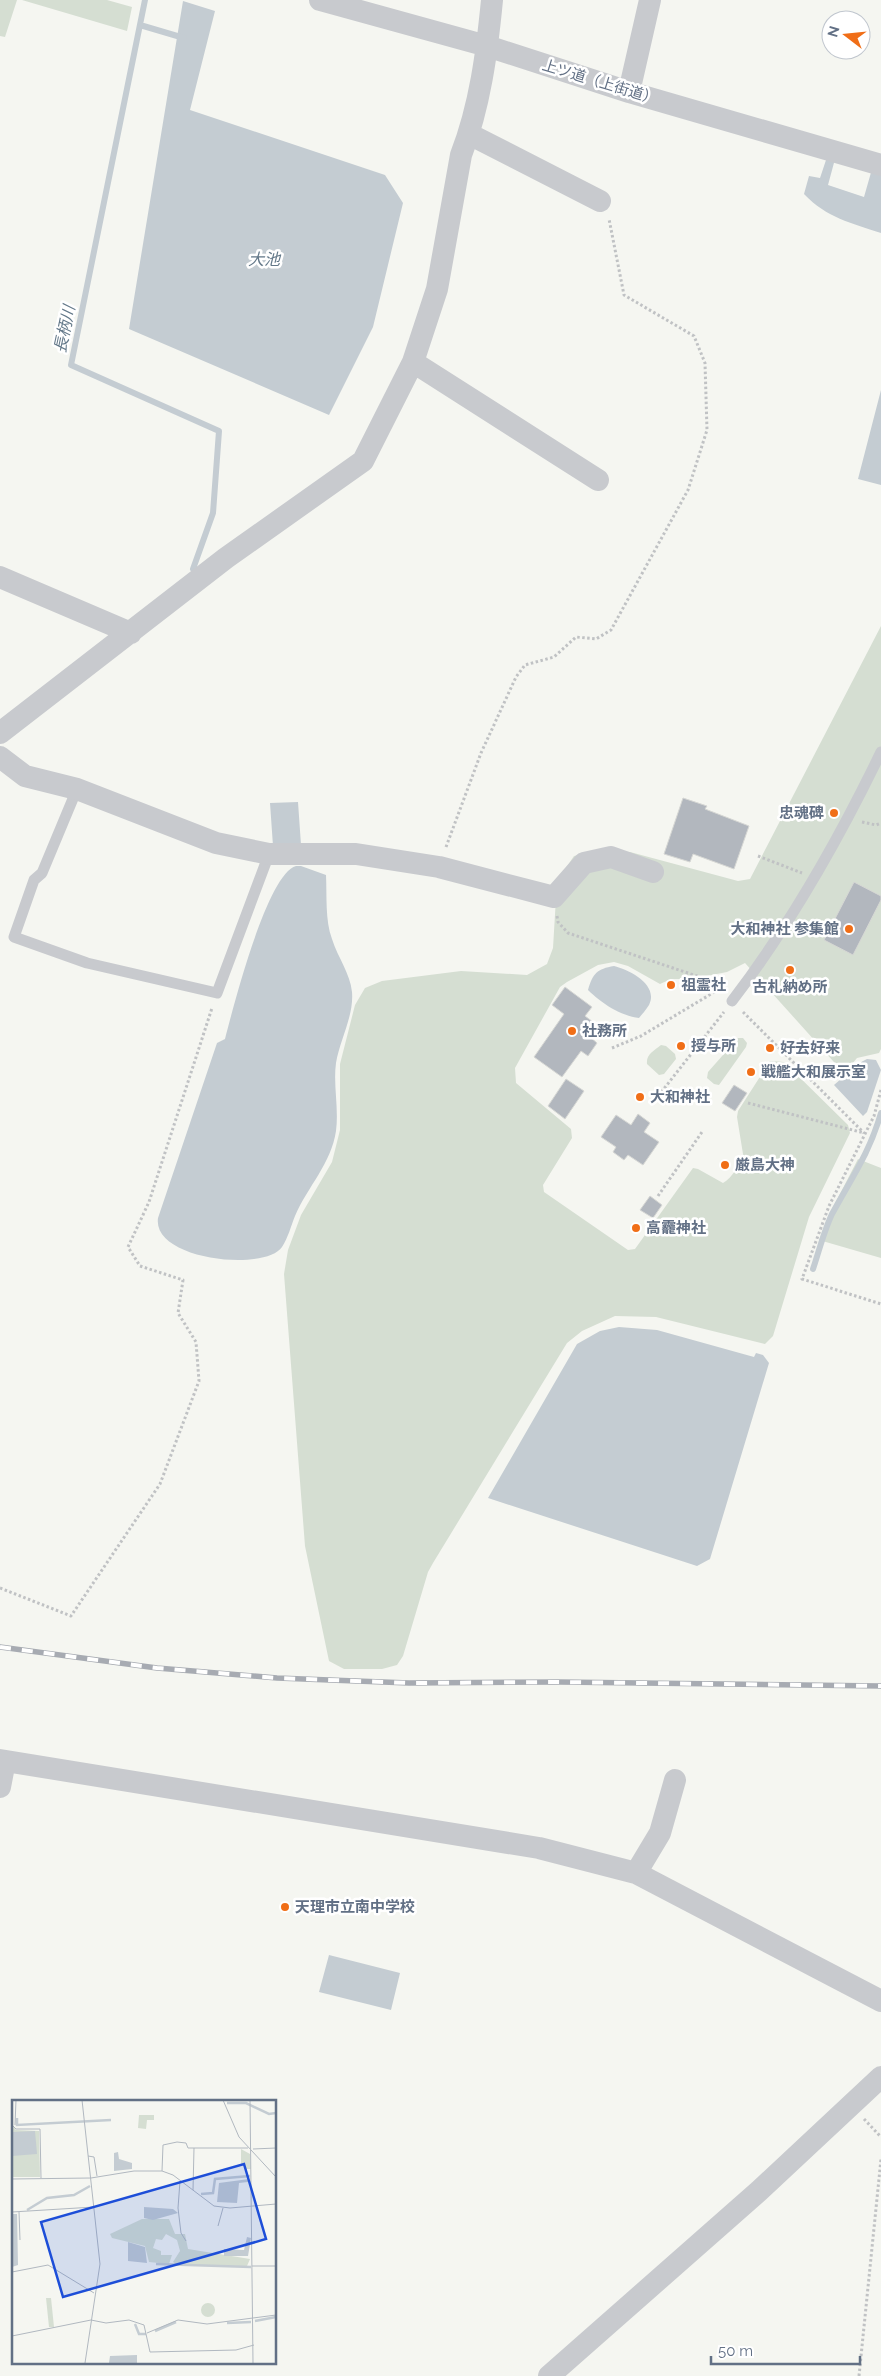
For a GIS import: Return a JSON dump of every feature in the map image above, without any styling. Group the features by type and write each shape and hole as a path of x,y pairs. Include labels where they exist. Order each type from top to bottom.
{"street":[{"name":"上ツ道（上街道）","path":"320,0 487,46 629,92 881,165"},
{"path":"0,733 226,558 363,461 413,362 438,289 461,155 469,134 487,46 492,0"},
{"path":"629,92 650,0"},
{"path":"469,134 600,201"},
{"path":"413,362 598,480"},
{"path":"0,577 131,633"},
{"path":"0,757 25,776 77,789 216,843 269,854 356,854 439,867 554,897 584,863 611,858 653,872"},
{"path":"0,1787 2,1760 538,1848 636,1874 881,2001"},
{"path":"636,1874 660,1833 675,1780"},
{"path":"549,2376 759,2191 881,2077"}],"lane":[{"path":"732,1001 766,957 849,819 881,752"},
{"path":"77,789 42,873 34,880 14,938 87,963 217,993 269,854"}],"path":[{"path":"439,867 481,753 516,677 525,665 554,657 576,637 596,639 611,630 688,490 706,430 706,363 694,336 624,295 608,212 600,201"},
{"path":"758,856 814,877"},
{"path":"554,897 558,922 568,933 718,983 732,1001 864,1133"},
{"path":"612,1048 641,1036 722,988"},
{"path":"0,1588 71,1616 160,1484 199,1381 196,1342 178,1313 183,1280 140,1266 128,1248 149,1202 217,993"},
{"path":"652,1104 732,1001"},
{"path":"881,1090 874,1116 829,1206 802,1279 881,1304"},
{"path":"748,1103 864,1133"},
{"path":"658,1196 702,1132"},
{"path":"859,2376 881,2159"}],"shaded area":[{"path":"0,0 17,0 5,37 0,36"},
{"path":"22,0 107,0 132,7 127,31"},
{"path":"881,626 881,1049 879,1053 857,1058 847,1070 842,1071 745,963 727,972 691,979 671,979 660,984 628,966 614,962 598,965 560,987 515,1068 516,1083 571,1129 572,1138 543,1185 544,1192 628,1250 635,1249 693,1168 723,1183 733,1174 743,1154 737,1117 738,1111 770,1061 784,1062 848,1125 850,1133 809,1217 773,1336 765,1344 656,1317 615,1316 582,1331 567,1343 428,1572 403,1656 397,1665 382,1669 344,1669 329,1661 305,1546 284,1274 288,1250 301,1215 332,1162 340,1130 340,1064 355,1005 365,988 382,981 461,971 527,975 547,964 553,948 557,881 574,856 600,850 630,852 738,881 750,879"},
{"path":"738,1038 743,1038 747,1043 746,1047 719,1085 714,1084 707,1078 708,1072"},
{"path":"661,1045 666,1046 675,1054 676,1059 664,1074 659,1075 647,1064 647,1061 651,1053"},
{"path":"858,1159 881,1168 881,1258 819,1240 829,1215"}],"water":[{"name":"大池","path":"183,1 215,11 190,110 385,175 403,203 373,327 329,415 129,329"},
{"path":"827,157 835,159 828,185 864,197 872,169 881,172 881,233 850,223 831,214 804,194 809,176 820,178"},
{"path":"881,390 881,485 858,479"},
{"path":"298,802 301,845 273,846 270,803"},
{"path":"296,866 326,875 327,916 330,932 351,985 351,1010 336,1063 336,1131 329,1154 300,1205 282,1247 272,1255 255,1259 211,1258 172,1244 161,1232 158,1218 217,1043 225,1039 243,973 263,916 285,874"},
{"path":"614,966 635,975 647,985 650,991 649,1005 639,1018 625,1015 612,1008 588,990 596,973"},
{"path":"867,1059 876,1060 881,1070 867,1112 863,1116 834,1085 854,1067"},
{"path":"619,1327 657,1330 754,1357 756,1353 763,1355 769,1363 710,1559 697,1566 488,1498 577,1344 600,1331"},
{"path":"329,1955 400,1973 391,2010 319,1992"}],"building":[{"path":"683,798 707,806 705,809 749,826 734,869 693,854 690,862 664,854"},
{"name":"大和神社 参集館","path":"854,882 881,896 881,900 853,955 824,940"},
{"name":"社務所","path":"565,987 592,1007 585,1016 597,1025 589,1036 597,1043 588,1056 581,1051 562,1077 534,1057 564,1014 552,1005"},
{"path":"566,1079 584,1091 565,1119 548,1106"},
{"path":"734,1085 747,1093 735,1111 722,1103"},
{"path":"638,1114 650,1123 644,1132 659,1142 643,1165 628,1155 624,1160 613,1152 616,1147 601,1137 616,1115 631,1125"},
{"path":"650,1196 662,1205 653,1218 640,1210"}],"waterway":[{"name":"長柄川","path":"145,0 71,365 219,431 213,513 193,569"},
{"path":"140,25 184,38"},
{"path":"813,1269 832,1214 871,1141 881,1113"}],"railway":[{"path":"0,1647 157,1668 277,1678 409,1683 559,1682 881,1686"}],"place":[{"name":"忠魂碑","path":"834,813"},
{"name":"大和神社 参集館","path":"849,929"},
{"name":"古札納め所","path":"790,970"},
{"name":"祖霊社","path":"671,985"},
{"name":"社務所","path":"572,1031"},
{"name":"授与所","path":"681,1046"},
{"name":"好去好来","path":"770,1048"},
{"name":"戦艦大和展示室","path":"751,1072"},
{"name":"大和神社","path":"640,1097"},
{"name":"厳島大神","path":"725,1165"},
{"name":"高龗神社","path":"636,1228"},
{"name":"天理市立南中学校","path":"285,1907"}]}
